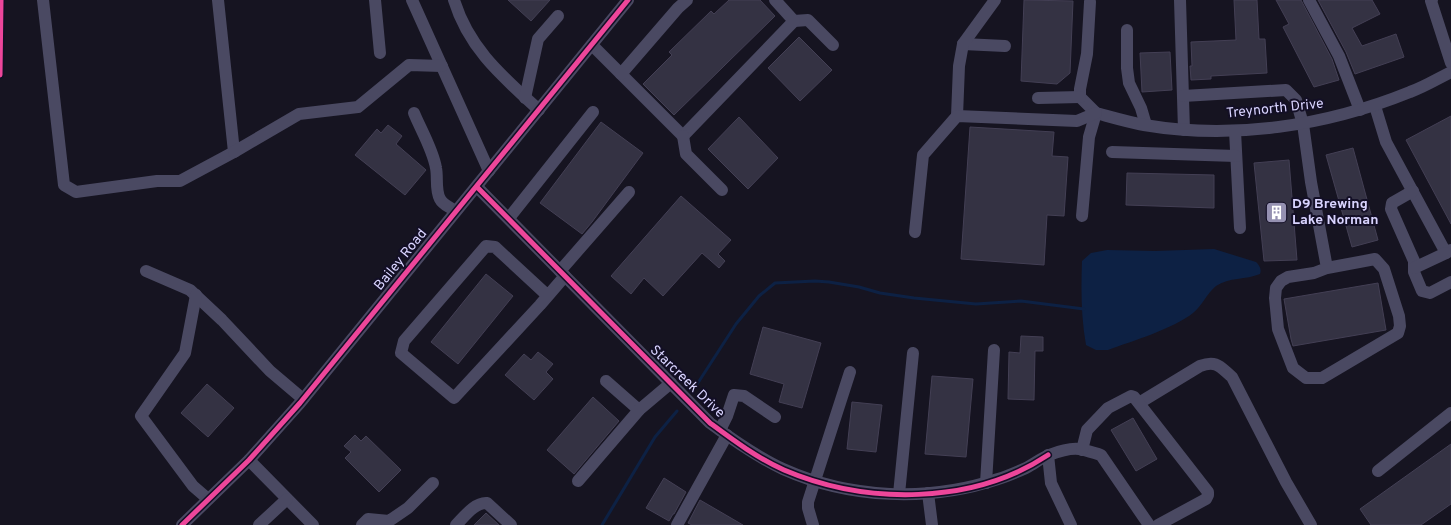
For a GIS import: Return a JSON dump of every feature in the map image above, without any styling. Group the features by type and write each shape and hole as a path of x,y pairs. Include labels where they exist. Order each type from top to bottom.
{"street":[{"path":"43,0 64,185 76,192 157,181 180,181 299,114 358,107 409,65 442,66"},
{"path":"218,0 234,152"},
{"path":"375,0 380,53"},
{"path":"412,0 489,171"},
{"path":"454,0 469,35 487,61 539,110"},
{"path":"621,74 687,0"},
{"path":"775,0 794,21"},
{"path":"915,232 923,155 957,116 959,66 964,44 996,0"},
{"path":"1180,0 1184,130"},
{"path":"1309,0 1339,56 1360,110"},
{"path":"1432,0 1431,2 1451,63"},
{"name":"Bailey Road","path":"182,525 249,460 303,399 592,45 625,1"},
{"path":"1090,2 1087,54 1080,97 1096,113"},
{"path":"525,98 538,39 558,16"},
{"path":"683,136 794,21 808,20 832,45"},
{"path":"1127,30 1129,83 1141,108 1146,125"},
{"path":"964,44 1005,46"},
{"path":"592,45 683,136 686,154 722,190"},
{"name":"Treynorth Drive","path":"1096,113 1146,125 1184,130 1235,131 1303,124 1334,118 1375,106 1412,92 1451,72"},
{"path":"1183,96 1286,90 1296,100 1303,124 1311,182 1328,268"},
{"path":"1038,98 1080,97"},
{"path":"1375,106 1386,142 1448,252 1414,268"},
{"path":"509,218 593,112"},
{"path":"414,113 436,167 440,199 445,205 456,211"},
{"path":"957,116 1077,121 1096,113"},
{"path":"1082,216 1089,137 1096,113"},
{"path":"1235,131 1240,228"},
{"path":"1112,152 1236,156"},
{"name":"Starcreek Drive","path":"477,187 710,423 749,450 783,469 840,488 875,493 928,493 950,491 986,483 1023,470 1048,455 1077,449 1082,450"},
{"path":"1413,191 1392,203 1391,209 1414,261 1414,268 1422,291 1430,293 1451,282"},
{"path":"548,296 495,247 486,246 404,341 401,353 454,398 548,296 563,273 629,192"},
{"path":"1375,259 1384,269 1399,316 1400,326 1398,333 1322,378 1306,378 1293,368 1278,329 1276,288 1281,281 1288,277 1314,273 1328,268 1375,259"},
{"path":"146,271 190,290 222,320 270,371 303,399"},
{"path":"196,295 185,353 141,416 193,486 208,500"},
{"path":"986,483 994,350"},
{"path":"899,494 913,354"},
{"path":"1139,402 1200,366 1209,363 1218,364 1232,377 1286,482 1311,525"},
{"path":"813,525 808,502 850,372"},
{"path":"606,381 639,410"},
{"path":"578,481 639,410 671,384"},
{"path":"677,525 724,433 734,395 744,396 774,417"},
{"path":"1149,525 1101,455 1082,450 1087,430 1108,408 1131,396 1139,402 1208,492 1206,499 1158,525"},
{"path":"1378,471 1451,413"},
{"path":"1048,455 1051,482 1072,525"},
{"path":"249,460 313,525"},
{"path":"362,525 368,518 389,521 408,508 433,483"},
{"path":"928,493 932,525"},
{"path":"259,525 287,499"},
{"path":"456,525 476,506 487,503 511,525"}],"water":[{"path":"1214,249 1256,262 1261,272 1260,274 1221,283 1185,319 1152,334 1108,350 1096,350 1086,345 1082,303 1082,261 1091,253 1107,250"}],"building":[{"path":"508,0 550,0 531,21"},
{"path":"729,0 760,0 775,16 674,115 643,84 672,55 669,52 711,11 714,14"},
{"path":"1024,0 1073,1 1070,73 1057,84 1021,81"},
{"path":"1234,0 1257,0 1259,39 1265,39 1267,73 1211,76 1211,79 1191,80 1191,42 1236,40"},
{"path":"1276,0 1301,0 1332,59 1339,80 1314,87 1283,27 1289,24"},
{"path":"1318,0 1372,0 1380,14 1352,28 1362,46 1396,34 1404,57 1355,74 1346,52"},
{"path":"799,37 832,70 800,101 768,68"},
{"path":"1170,52 1172,90 1142,92 1140,53"},
{"path":"1451,116 1451,224 1406,140"},
{"path":"739,117 778,158 748,189 708,149"},
{"path":"601,122 643,153 582,234 540,203"},
{"path":"388,125 402,136 396,144 426,170 405,195 355,155 377,129 381,133"},
{"path":"970,127 1054,132 1052,156 1068,157 1064,216 1047,215 1044,265 961,259"},
{"path":"1353,148 1378,240 1352,247 1326,155"},
{"name":"D9 Brewing Lake Norman","path":"1289,160 1297,260 1264,261 1254,163"},
{"path":"1127,173 1214,175 1214,208 1126,205"},
{"path":"681,196 731,240 718,254 725,261 719,268 702,253 663,296 644,278 631,294 611,276"},
{"path":"486,274 513,296 458,364 431,342"},
{"path":"1378,283 1386,330 1293,346 1284,299"},
{"path":"763,327 821,343 802,408 779,402 784,384 750,374"},
{"path":"1021,336 1043,337 1043,351 1035,351 1034,400 1008,399 1009,352 1020,353"},
{"path":"538,352 553,364 546,372 553,379 534,400 505,375 524,354 531,360"},
{"path":"932,376 973,379 966,457 925,454"},
{"path":"207,384 234,408 208,437 181,413"},
{"path":"593,397 619,421 574,474 547,450"},
{"path":"852,402 882,405 876,452 847,449"},
{"path":"1133,418 1157,459 1136,471 1111,430"},
{"path":"355,435 361,441 366,436 401,470 379,492 345,458 351,452 344,446"},
{"path":"1451,444 1451,504 1421,525 1371,525 1360,509"},
{"path":"664,478 686,492 669,521 646,508"},
{"path":"700,500 743,525 692,525 688,523"},
{"path":"486,513 499,525 474,525"}],"waterway":[{"path":"694,389 736,324 759,296 775,283 829,282 914,298 976,304 1021,301 1084,309"},
{"path":"602,525 655,437 677,411"}],"cycle path":[{"path":"0,75 1,0"},
{"path":"182,525 249,460 300,403 628,0"},
{"path":"477,187 710,423 736,442 784,470 816,481 849,489 884,494 919,494 953,491 987,483 1018,471 1048,455"}],"place":[{"name":"D9 Brewing Lake Norman","path":"1276,212"}]}
